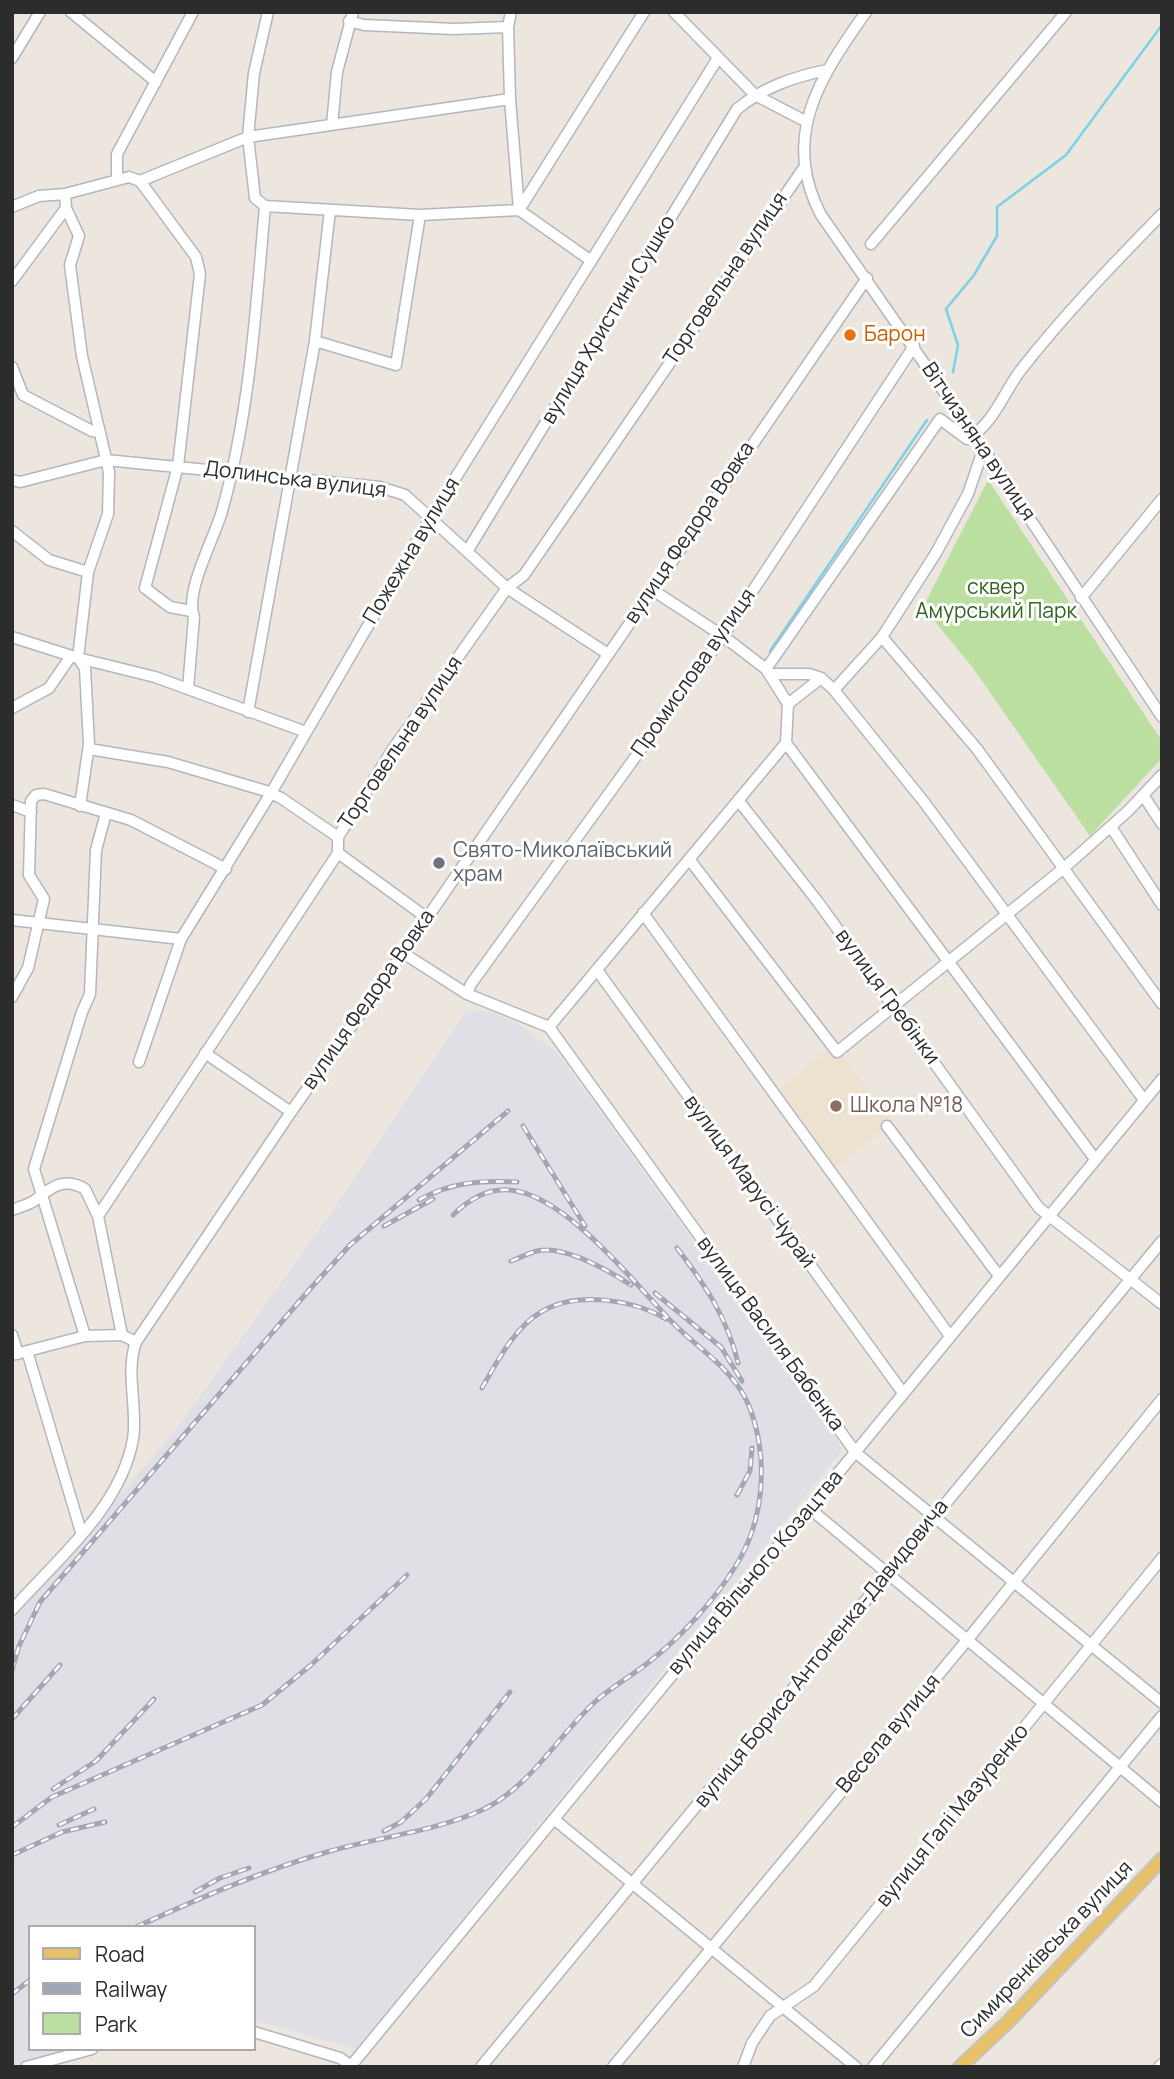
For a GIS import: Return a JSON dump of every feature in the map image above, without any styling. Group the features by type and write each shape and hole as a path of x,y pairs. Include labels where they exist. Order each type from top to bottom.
{"main road":[{"name":"Симиренківська вулиця","path":"960,2067 1020,2010 1162,1859"}],"street":[{"path":"12,58 40,12"},
{"path":"71,12 156,82"},
{"path":"117,180 117,154 193,12"},
{"path":"268,12 254,73 248,137 255,198 265,206 420,215 519,210 590,260"},
{"path":"511,12 508,27 510,99 519,210"},
{"path":"519,210 644,12"},
{"path":"674,12 755,95 807,122"},
{"name":"Вітчизняна вулиця","path":"866,12 827,70 812,100 807,122 803,169 809,192 821,215 914,346 1162,718"},
{"path":"871,244 1066,12"},
{"path":"332,125 337,72 351,17 364,25 454,29 508,27"},
{"name":"Пожежна вулиця","path":"139,1062 181,939 226,869 431,517 718,58"},
{"name":"вулиця Христини Сушко","path":"468,550 737,109 755,95 791,78 827,70"},
{"path":"140,181 248,137 510,99"},
{"name":"Торговельна вулиця","path":"99,1216 338,853 338,837 393,749 507,588 524,575 803,169"},
{"path":"14,206 40,197 65,194 129,177 140,181 196,257 200,274 178,466 145,588 170,607 191,611"},
{"path":"12,708 48,688 74,657 88,572 108,514 106,460 82,356 70,265 79,236 66,208 65,194"},
{"path":"188,689 194,617 191,611 196,584 219,525 233,471 254,340 265,206"},
{"path":"12,281 66,208"},
{"path":"248,712 315,341 330,210"},
{"path":"769,671 940,419 967,439 974,435 997,410 1019,372 1118,258 1162,214"},
{"path":"315,341 396,365 420,215"},
{"name":"вулиця Федора Вовка","path":"81,1532 111,1497 125,1468 133,1437 132,1362 136,1342 291,1112 867,278"},
{"name":"Промислова вулиця","path":"467,994 471,984 723,636 914,346"},
{"path":"12,367 23,395 92,431 100,432"},
{"path":"834,690 883,638 936,553 968,494 983,450"},
{"name":"Долинська вулиця","path":"12,480 20,482 106,460 380,487 405,495 507,588 608,654"},
{"path":"1081,598 1162,499"},
{"path":"12,531 49,561 88,572"},
{"path":"403,953 467,994 550,1027 786,743 788,704 769,671 723,636 651,589"},
{"path":"12,637 74,657 155,677 306,732"},
{"path":"883,638 977,749 1162,1004"},
{"path":"74,657 85,668 89,749 80,806"},
{"path":"769,671 809,674 821,678 834,690 924,802 1144,1100"},
{"path":"788,704 821,678"},
{"path":"786,743 1095,1159"},
{"path":"89,749 168,762 271,793 338,837"},
{"path":"689,859 837,1052 1064,868 1111,827 1162,775"},
{"path":"12,997 28,968 44,899 29,875 31,801 40,794 131,820 226,869"},
{"path":"1143,795 1162,824"},
{"name":"вулиця Гребінки","path":"738,800 894,1007 1039,1208 1162,1304"},
{"path":"12,805 31,812"},
{"path":"85,1335 34,1169 82,1012 90,994 96,850 106,813"},
{"path":"1111,827 1162,905"},
{"path":"338,853 427,918"},
{"path":"643,914 950,1336"},
{"path":"12,920 181,939"},
{"name":"вулиця Марусі Чурай","path":"597,970 904,1393"},
{"name":"вулиця Василя Бабенка","path":"550,1027 856,1453 1162,1703"},
{"path":"205,1053 291,1112"},
{"name":"вулиця Вільного Козацтва","path":"350,2066 1162,1079"},
{"path":"887,1126 999,1276"},
{"path":"12,1210 33,1202 40,1194 60,1183 77,1184 90,1196 99,1216 121,1335"},
{"name":"вулиця Бориса Антоненка-Давидовича","path":"481,2067 1162,1241"},
{"path":"12,1335 81,1532 12,1610"},
{"path":"19,1353 85,1335 121,1335 136,1342"},
{"name":"Весела вулиця","path":"613,2067 968,1639 1162,1399"},
{"path":"809,1508 1162,1802"},
{"name":"вулиця Галі Мазуренко","path":"743,2067 764,2024 814,1986 1162,1558"},
{"path":"873,2067 1162,1716"},
{"path":"555,1820 634,1882 856,2067"},
{"path":"256,2033 340,2058 350,2066"},
{"path":"26,2067 85,2051"}],"shaded area":[{"path":"467,1010 490,1012 515,1022 557,1052 841,1446 841,1452 356,2049 256,2021 256,1925 28,1925 28,2051 65,2051 14,2065 12,1621 178,1427 328,1217"},
{"name":"Школа №18","path":"828,1049 836,1059 843,1054 892,1123 836,1167 779,1089"}],"green space":[{"name":"сквер Амурський Парк","path":"988,480 1162,741 1162,758 1090,836 973,668 923,607"}],"waterway":[{"path":"953,372 958,345 946,309 974,275 997,236 997,207 1066,155 1162,25"},
{"path":"770,651 927,420"}],"railway":[{"path":"12,1670 19,1646 40,1602 310,1289 350,1245 508,1111"},
{"path":"523,1126 585,1226"},
{"path":"419,1200 455,1186 491,1181 517,1182"},
{"path":"141,1925 278,1868 346,1847 445,1824 464,1818 499,1800 530,1774 597,1700 649,1662 684,1630 717,1593 745,1549 753,1529 761,1488 759,1446 749,1406 725,1370 672,1322 598,1243 554,1207 531,1196 502,1190 479,1196 453,1215"},
{"path":"384,1226 433,1199"},
{"path":"677,1248 714,1302 728,1331 738,1363"},
{"path":"511,1261 537,1251 560,1252 586,1260 631,1285"},
{"path":"655,1293 721,1347 742,1381"},
{"path":"482,1388 507,1346 522,1327 555,1305 587,1300 621,1302 666,1319"},
{"path":"737,1495 750,1471 752,1448"},
{"path":"12,1827 52,1797 262,1705 311,1665 407,1575"},
{"path":"12,1719 60,1665"},
{"path":"384,1831 401,1822 426,1799 510,1692"},
{"path":"53,1789 96,1761 154,1699"},
{"path":"59,1825 94,1809"},
{"path":"12,1855 62,1832 105,1822"},
{"path":"195,1892 220,1878 249,1868"},
{"path":"12,1994 28,1982"}],"place":[{"name":"Барон","path":"850,335"},
{"name":"Свято-Миколаївський храм","path":"439,863"},
{"name":"Школа №18","path":"836,1106"}]}
